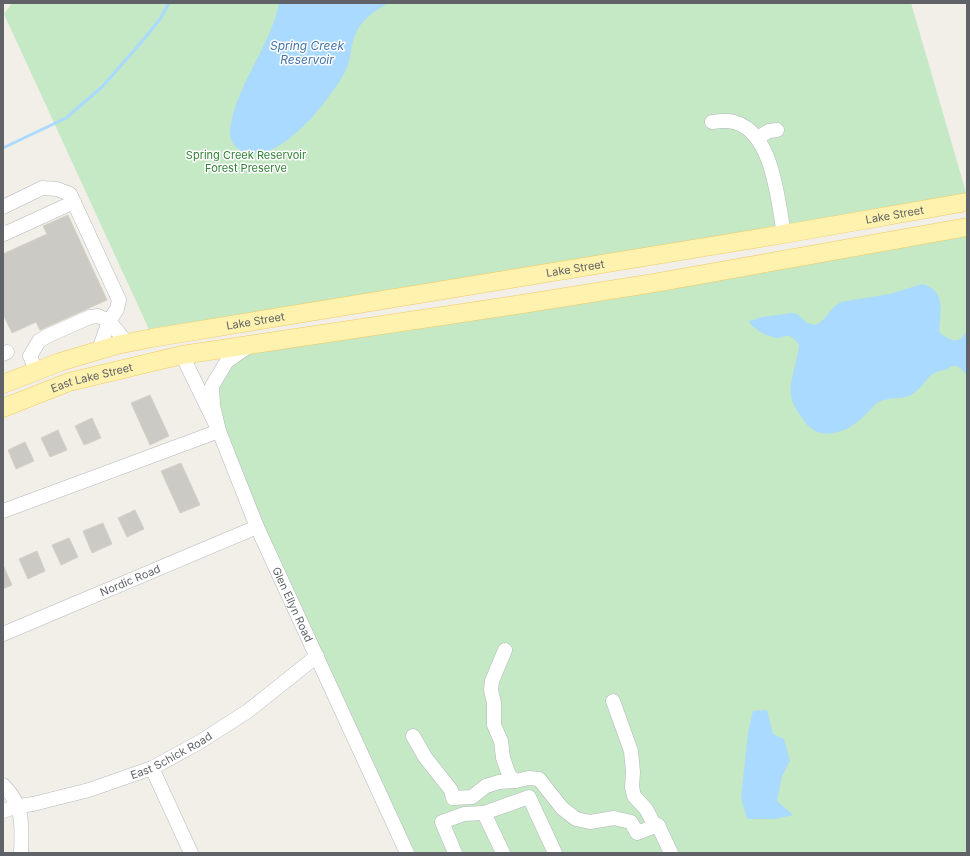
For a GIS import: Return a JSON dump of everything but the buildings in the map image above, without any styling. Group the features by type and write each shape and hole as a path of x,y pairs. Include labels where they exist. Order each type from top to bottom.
{"main road":[{"name":"Lake Street","path":"182,334 784,234 967,202"},
{"name":"Lake Street","path":"182,355 522,304 967,227"},
{"path":"784,234 788,259"},
{"path":"182,334 182,355"},
{"name":"East Lake Street","path":"3,384 60,362 99,350 127,343 182,334"},
{"name":"East Lake Street","path":"3,408 69,382 182,355"}],"street":[{"path":"712,122 733,122 743,126 752,132 765,150 771,171 784,234"},
{"path":"757,138 769,131 777,130"},
{"path":"3,207 42,188 57,189 70,194 119,300 117,309 109,322 99,350"},
{"path":"3,232 4,234 74,202"},
{"path":"36,371 30,356 39,341 90,317 98,316 109,322 127,343"},
{"path":"3,511 219,431 213,406 212,386 227,361 253,344"},
{"name":"Glen Ellyn Road","path":"182,355 219,431 257,526 406,853"},
{"name":"Nordic Road","path":"3,634 257,526"},
{"path":"505,650 492,681 491,690 494,702 494,725 501,741 503,758 509,775 515,782"},
{"name":"East Schick Road","path":"3,811 18,806 33,804 89,790 152,768 198,743 248,711 317,656"},
{"path":"613,701 631,751 633,772 632,787 634,796 646,809 655,826 658,825 671,853"},
{"path":"413,736 425,757 451,790 453,798 472,797 486,786 499,782 515,782 529,778 539,779 562,808 576,819 590,822 614,818 631,822 637,833 655,826"},
{"path":"152,768 191,853"},
{"path":"3,785 11,792 21,815 21,853"},
{"path":"455,853 442,822 464,814 484,813 529,797 555,853"},
{"path":"484,813 503,853"}],"green space":[{"name":"Spring Creek Reservoir Forest Preserve","path":"12,3 911,3 967,196 153,338 4,14"},
{"path":"967,227 967,853 411,853 261,525 223,429 216,392 232,363 254,349"}],"water":[{"name":"Spring Creek Reservoir","path":"279,3 388,3 371,15 360,26 353,41 349,62 345,72 329,97 304,125 290,138 276,147 262,153 248,153 237,148 232,142 230,130 233,114 246,82 269,35"},
{"path":"922,284 930,287 939,297 941,310 939,332 952,340 957,340 967,332 967,375 959,367 952,366 946,370 938,371 930,376 918,390 906,397 887,399 879,402 857,422 842,431 826,434 811,428 796,410 791,395 791,382 799,344 789,336 775,338 766,335 757,330 749,321 762,317 792,313 797,314 807,323 816,325 823,320 837,304 841,302 890,294"},
{"path":"767,710 773,734 784,739 790,761 782,776 777,801 793,815 775,819 747,819 741,798 748,733 753,711"}],"waterway":[{"path":"3,148 66,118 102,87 160,19 169,3"}]}
